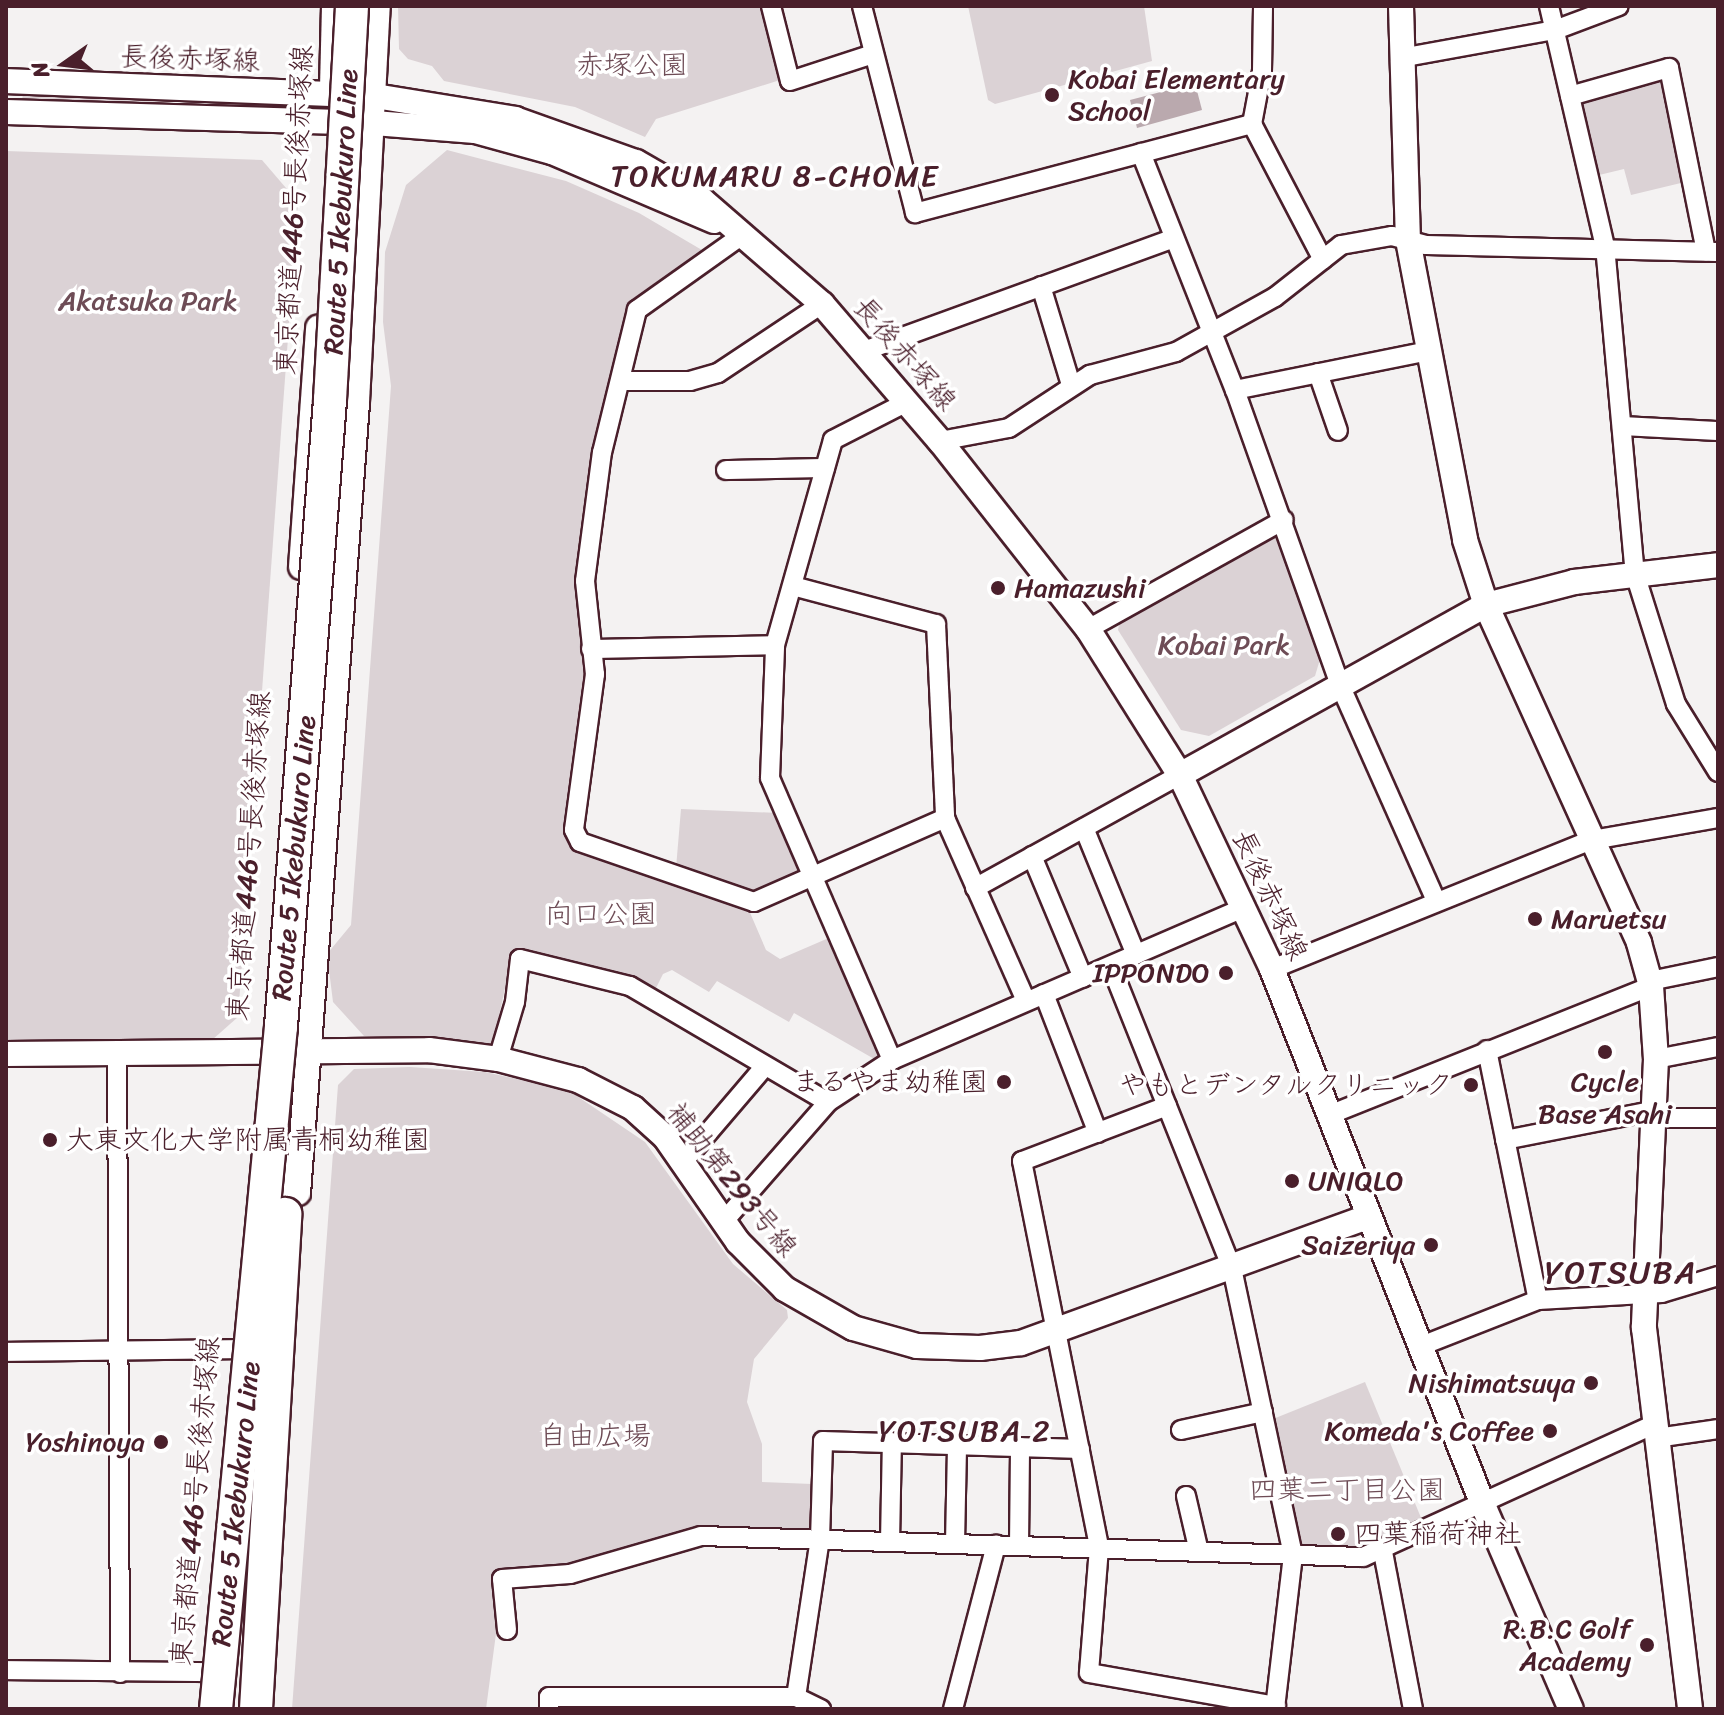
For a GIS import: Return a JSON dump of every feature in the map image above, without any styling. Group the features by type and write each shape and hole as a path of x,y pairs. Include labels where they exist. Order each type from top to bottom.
{"highway":[{"name":"Route 5 Ikebukuro Line","path":"256,1709 278,1171 330,400 352,6"},
{"name":"Route 5 Ikebukuro Line","path":"216,1709 278,1171 343,401 365,6"},
{"path":"229,1709 278,1171"},
{"path":"244,1709 278,1171"}],"main road":[{"name":"東京都道446号長後赤塚線","path":"207,1709 264,1052 331,123 334,6"},
{"path":"264,1709 307,1052 374,123 378,6"},
{"path":"1401,6 1406,57 1408,240 1465,540 1486,605 1592,840 1650,983 1656,1059 1642,1294 1691,1708"},
{"name":"長後赤塚線","path":"6,81 375,96 471,109 560,132 636,162 702,200 822,304 940,441 1088,629 1180,775 1272,969 1483,1505 1571,1709"},
{"name":"長後赤塚線","path":"6,112 439,126 514,140 733,230"},
{"path":"1180,775 1486,605 1562,584 1718,565"},
{"name":"補助第293号線","path":"6,1054 429,1050 498,1059 578,1080 615,1097 657,1129 684,1161 754,1262 785,1289 821,1313 874,1336 938,1348 980,1348 1058,1331 1368,1217"}],"street":[{"path":"771,6 790,81 873,54"},
{"path":"862,6 915,213 1252,124"},
{"path":"1252,124 1259,108 1263,6"},
{"path":"1549,6 1605,246 1635,574 1676,704 1718,772"},
{"path":"1406,57 1555,30 1619,6"},
{"path":"940,441 1009,428 1071,385 1176,352 1275,297 1341,245 1392,236 1425,245 1605,246 1712,252 1669,68 1570,96"},
{"path":"1252,124 1323,260"},
{"path":"1141,153 1213,331 1284,520 1340,685 1436,901"},
{"path":"733,230 637,310 602,452 585,581 595,674 574,830 580,842 754,902 945,818"},
{"path":"864,351 1174,238"},
{"path":"1041,286 1071,385"},
{"path":"621,381 690,381 718,373 822,304"},
{"path":"1235,390 1429,351"},
{"path":"1318,373 1338,431"},
{"path":"892,1060 770,778 775,645 833,440 907,402"},
{"path":"1622,426 1718,431"},
{"path":"726,470 825,468"},
{"path":"1088,629 1284,520"},
{"path":"793,586 936,624 945,818 1026,1001"},
{"path":"591,649 775,645"},
{"path":"975,888 1180,775"},
{"path":"1272,969 1592,840 1718,818"},
{"path":"1084,828 1136,955"},
{"path":"1032,856 1083,978"},
{"path":"724,1221 828,1102 892,1060 1245,907"},
{"path":"498,1059 515,1002 520,959 630,986 828,1102"},
{"path":"1111,966 1232,1268 1293,1555 1275,1707 1089,1673 1099,1548 1022,1161 1167,1106"},
{"path":"1329,1115 1650,983 1718,967"},
{"path":"1044,994 1098,1133"},
{"path":"1656,1059 1718,1047"},
{"path":"1487,1050 1538,1300"},
{"path":"117,1055 121,1350 120,1673"},
{"path":"684,1161 765,1066"},
{"path":"1505,1140 1652,1114 1718,1118"},
{"path":"1421,1346 1538,1300 1642,1294 1718,1276"},
{"path":"6,1352 238,1349"},
{"path":"1181,1430 1263,1412"},
{"path":"507,1630 502,1579 570,1574 701,1536 1363,1557 1383,1552 1483,1505 1656,1431 1718,1429"},
{"path":"796,1697 820,1539 823,1441 1080,1449"},
{"path":"890,1542 892,1442"},
{"path":"955,1543 957,1446"},
{"path":"1019,1546 1020,1447"},
{"path":"1186,1496 1199,1552"},
{"path":"953,1709 996,1545"},
{"path":"1383,1552 1413,1709"},
{"path":"6,1670 211,1672"},
{"path":"549,1709 549,1697 651,1703 796,1697 821,1709"}],"green space":[{"name":"赤塚公園","path":"398,6 762,6 780,80 656,119 645,137 575,107 444,81 432,66 408,59 399,49"},
{"path":"968,6 1144,6 1152,61 995,104 988,100"},
{"path":"1656,78 1665,84 1685,182 1631,195 1624,169 1595,176 1580,108 1584,99"},
{"path":"23,93 130,95 169,104 277,108 276,112 22,101"},
{"name":"向口公園","path":"447,150 566,181 639,213 707,253 648,294 610,379 593,458 577,579 588,673 566,830 748,908 766,950 780,959 831,937 881,1054 876,1060 794,1013 789,1022 717,981 709,992 672,970 663,974 654,992 513,951 493,1044 364,1036 333,1002 327,954 351,925 391,386 383,322 385,252 406,185"},
{"name":"Akatsuka Park","path":"6,151 262,160 298,202 238,1017 212,1040 6,1042"},
{"name":"Kobai Park","path":"1270,537 1279,538 1321,656 1315,676 1209,736 1181,730 1118,630 1120,620"},
{"path":"681,809 778,813 801,867 798,875 748,892 676,868"},
{"name":"自由広場","path":"410,1067 485,1072 568,1090 645,1142 733,1264 787,1310 788,1318 754,1359 747,1402 762,1444 762,1482 812,1484 812,1526 806,1531 703,1529 557,1569 493,1574 497,1626 486,1709 292,1709 338,1085 354,1069"},
{"name":"四葉二丁目公園","path":"1365,1382 1424,1525 1364,1549 1307,1548 1299,1541 1273,1419"}],"shaded area":[{"path":"1195,83 1202,110 1137,128 1130,100"}],"place":[{"name":"Kobai Elementary School","path":"1052,95"},
{"name":"Hamazushi","path":"998,588"},
{"name":"Maruetsu","path":"1535,919"},
{"name":"IPPONDO","path":"1226,973"},
{"name":"Cycle Base Asahi","path":"1605,1052"},
{"name":"まるやま幼稚園","path":"1004,1082"},
{"name":"やもとデンタルクリニック","path":"1471,1085"},
{"name":"大東文化大学附属青桐幼稚園","path":"50,1140"},
{"name":"UNIQLO","path":"1292,1181"},
{"name":"Saizeriya","path":"1431,1245"},
{"name":"Nishimatsuya","path":"1591,1383"},
{"name":"Komeda's Coffee","path":"1550,1431"},
{"name":"Yoshinoya","path":"161,1442"},
{"name":"四葉稲荷神社","path":"1338,1534"},
{"name":"R.B.C Golf Academy","path":"1647,1645"}],"district":[{"name":"TOKUMARU 8-CHOME","path":"775,176"},
{"name":"YOTSUBA","path":"1621,1273"},
{"name":"YOTSUBA 2","path":"965,1431"}]}
